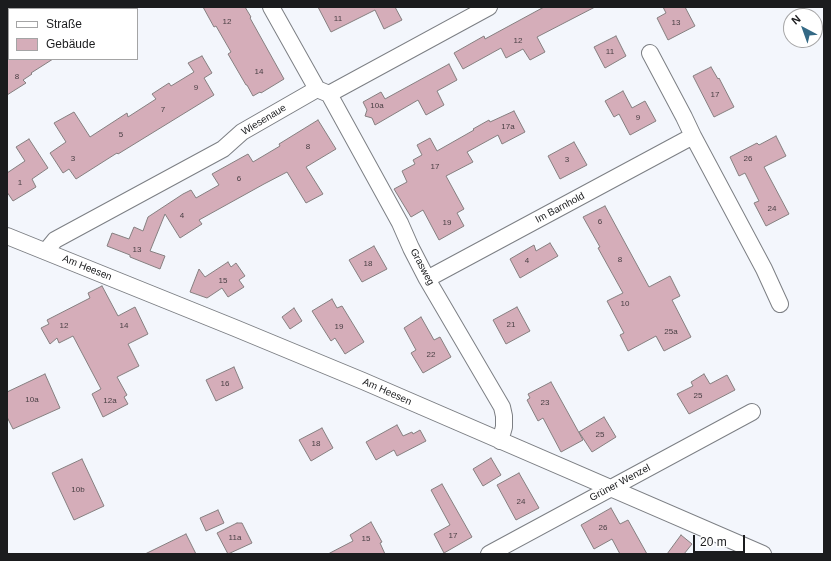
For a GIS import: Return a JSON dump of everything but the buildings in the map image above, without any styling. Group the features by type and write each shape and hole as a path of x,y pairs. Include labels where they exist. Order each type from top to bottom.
{"street":[{"name":"Grasweg","path":"271,7 400,223 411,248 428,279 502,407 504,428 500,441"},
{"name":"Wiesenaue","path":"46,251 55,240 223,149 242,132 489,7"},
{"path":"650,53 764,269 780,304"},
{"name":"Im Barnhold","path":"428,279 693,136"},
{"name":"Am Heesen","path":"7,236 363,381 763,554"},
{"name":"Grüner Wenzel","path":"489,554 752,412"}]}
